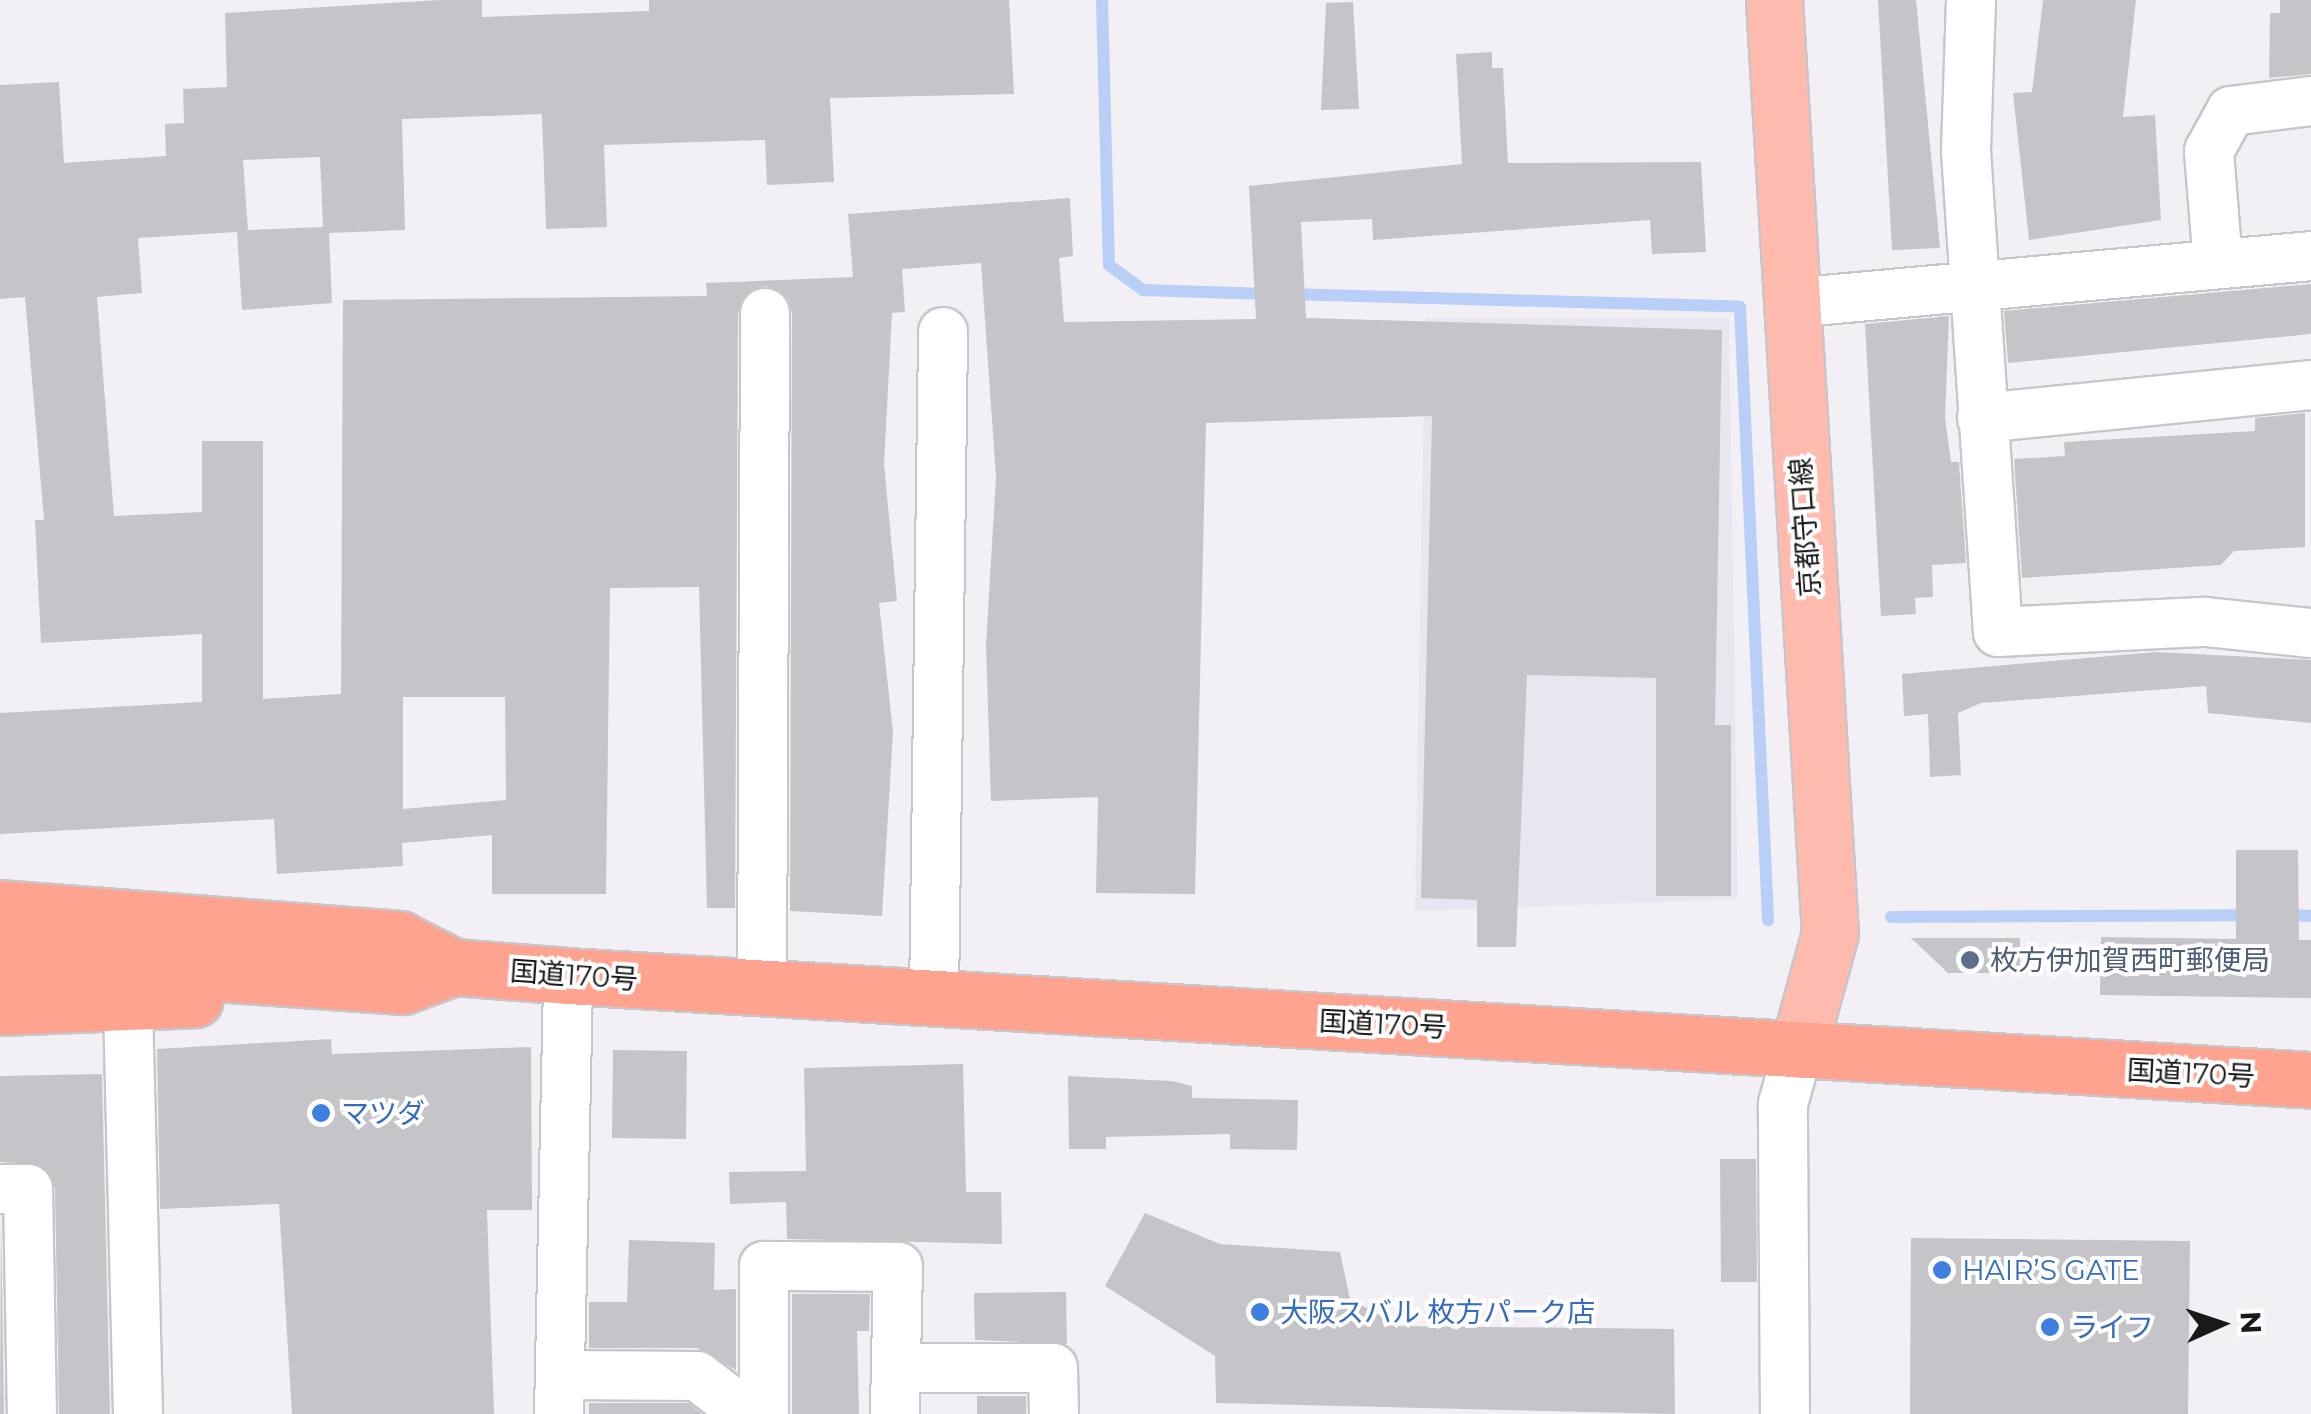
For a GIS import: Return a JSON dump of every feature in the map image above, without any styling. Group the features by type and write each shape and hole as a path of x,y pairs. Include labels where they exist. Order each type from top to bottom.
{"highway":[{"name":"国道170号","path":"0,908 399,939 454,966 568,976 2311,1080"},
{"path":"0,942 92,964"},
{"name":"国道170号","path":"0,958 402,986 454,966"},
{"path":"0,1007 128,1004 402,986"}],"main road":[{"name":"京都守口線","path":"1774,0 1830,933 1798,1050"}],"street":[{"path":"1971,0 1974,286 1998,632 2206,622 2311,633"},
{"path":"2218,264 2209,150 2231,111 2311,101"},
{"path":"1791,303 2311,256"},
{"path":"762,987 765,313"},
{"path":"934,998 944,332"},
{"path":"1982,418 2311,385"},
{"path":"568,976 560,1394 697,1376 728,1399 732,1414"},
{"path":"128,1004 138,1414"},
{"path":"1786,1414 1784,1104 1798,1050"},
{"path":"0,1189 28,1189 21,1386"},
{"path":"764,1414 764,1266 898,1266 896,1391 1053,1368 1054,1414"}],"shaded area":[{"path":"1425,318 1729,318 1738,899 1415,911"}],"building":[{"path":"440,0 482,0 482,17 649,11 649,0 1009,0 1014,94 830,98 834,182 767,185 765,140 604,145 607,227 546,229 542,114 402,119 405,230 329,233 332,303 242,310 237,232 138,238 142,293 97,297 114,516 202,512 202,441 263,441 263,699 341,694 343,300 707,296 706,283 853,277 848,214 1070,198 1073,256 1059,258 1064,322 1256,319 1249,186 1462,164 1456,54 1492,52 1492,68 1503,68 1508,163 1701,162 1706,252 1652,254 1650,220 1373,240 1372,219 1301,222 1306,318 1722,330 1715,725 1731,725 1731,896 1656,896 1656,678 1527,675 1516,947 1477,947 1477,900 1421,898 1432,416 1206,423 1195,894 1096,893 1098,797 991,801 986,645 996,477 981,263 902,269 905,312 892,313 884,464 897,601 879,603 893,732 882,916 790,911 792,313 788,299 766,286 751,290 738,313 735,908 707,908 699,587 610,588 606,894 492,894 492,835 402,843 403,866 277,874 274,819 0,834 0,713 202,702 202,634 41,643 35,520 44,520 25,297 0,299 0,85 59,82 64,163 166,156 165,124 184,123 183,89 227,87 225,13","holes":["320,157 323,227 248,230 243,160","403,697 505,697 506,800 403,809"]},
{"path":"1878,0 1916,0 1940,248 1892,250"},
{"path":"2043,0 2136,0 2123,117 2155,115 2161,220 2029,240 2013,93 2032,92"},
{"path":"2280,0 2311,0 2311,74 2269,78 2270,13 2280,13"},
{"path":"1353,2 1359,109 1321,110 1326,3"},
{"path":"2311,284 2311,334 2008,363 2004,311"},
{"path":"1949,316 1945,418 1951,462 1959,462 1966,563 1932,565 1933,597 1915,598 1916,614 1881,616 1865,324"},
{"path":"2305,413 2305,547 2234,551 2221,565 2022,578 2014,459 2065,456 2064,442 2255,431 2255,418"},
{"path":"2156,652 2311,660 2311,723 2208,713 2206,686 1981,703 1958,713 1961,775 1930,777 1928,714 1904,716 1902,674"},
{"path":"2236,850 2298,850 2299,940 2311,940 2311,998 2100,995 2101,937 2236,939"},
{"path":"1911,938 2020,938 2020,973 1948,973"},
{"path":"331,1039 332,1054 531,1047 532,1210 487,1210 494,1414 292,1414 279,1204 160,1209 157,1049"},
{"path":"613,1050 687,1051 686,1139 612,1138"},
{"path":"963,1064 966,1192 1001,1192 1002,1244 787,1239 786,1202 730,1204 729,1172 806,1171 804,1068"},
{"path":"102,1074 110,1414 59,1414 55,1188 41,1165 0,1162 0,1076"},
{"path":"1068,1076 1172,1081 1192,1086 1192,1098 1298,1100 1297,1150 1230,1149 1230,1134 1106,1137 1106,1149 1069,1149"},
{"path":"1720,1159 1756,1159 1757,1282 1721,1282"},
{"name":"大阪スバル 枚方パーク店","path":"1145,1213 1220,1244 1340,1252 1350,1299 1399,1326 1674,1329 1675,1414 1216,1403 1215,1356 1105,1286"},
{"path":"1,1216 4,1414 0,1414"},
{"name":"ライフ","path":"1911,1238 2190,1241 2188,1414 1910,1414"},
{"path":"629,1240 715,1243 714,1290 736,1289 736,1370 697,1348 589,1348 589,1302 627,1302"},
{"path":"1066,1292 1067,1344 975,1340 974,1293"},
{"path":"792,1294 870,1294 869,1331 857,1331 859,1414 792,1414"},
{"path":"977,1396 1026,1396 1026,1414 977,1414"},
{"path":"589,1403 688,1403 702,1414 589,1414"}],"waterway":[{"path":"1102,0 1109,265 1143,290 1268,294"},
{"path":"1288,294 1740,307 1768,920"},
{"path":"1891,917 2249,915"},
{"path":"2284,915 2311,916"}],"place":[{"name":"枚方伊加賀西町郵便局","path":"1970,960"},
{"name":"マツダ","path":"321,1113"},
{"name":"HAIR’S GATE","path":"1942,1270"},
{"name":"大阪スバル 枚方パーク店","path":"1260,1312"},
{"name":"ライフ","path":"2050,1327"}]}
